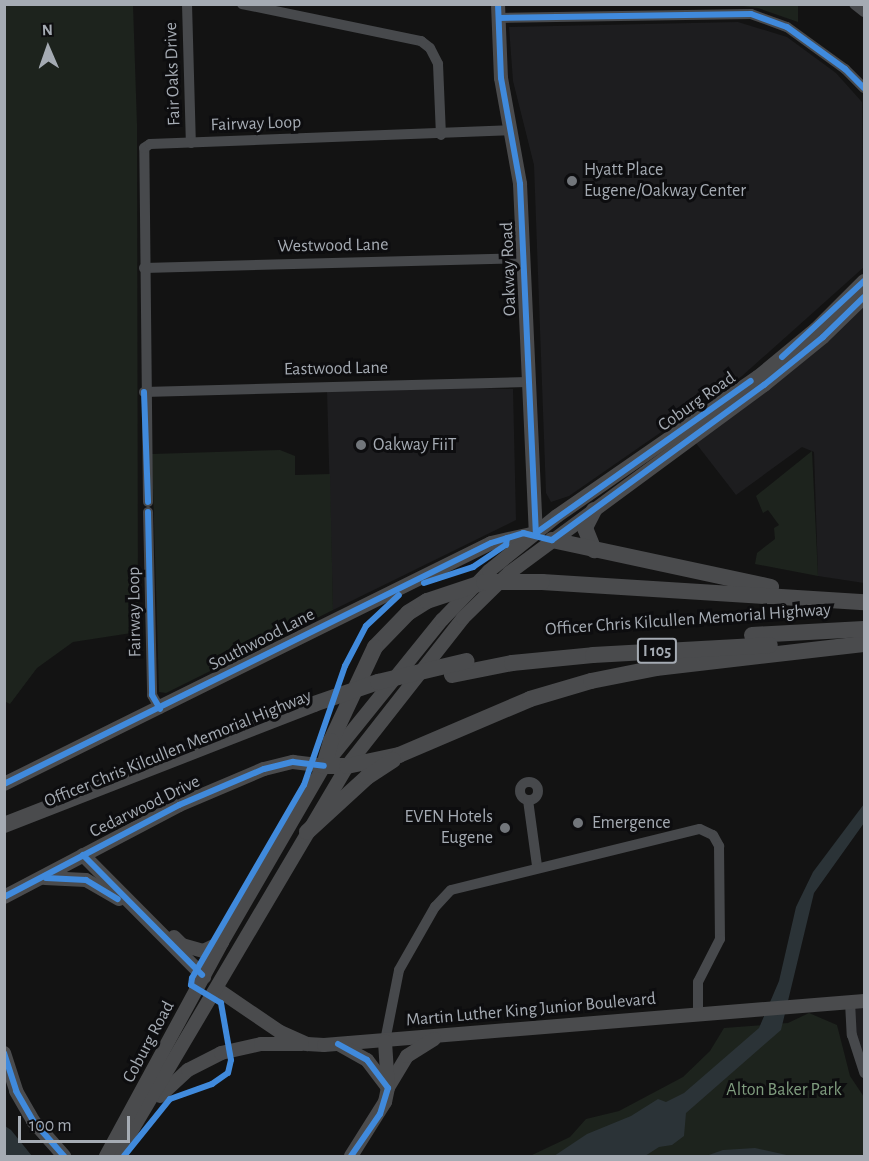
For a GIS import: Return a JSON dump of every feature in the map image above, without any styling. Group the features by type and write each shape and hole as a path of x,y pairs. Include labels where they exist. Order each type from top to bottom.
{"highway":[{"path":"594,510 585,528 594,550"},
{"path":"552,540 824,599"},
{"path":"382,764 324,766 331,741 375,647 408,613 427,602 484,582 542,582 864,602"},
{"name":"Officer Chris Kilcullen Memorial Highway","path":"9,830 311,711 378,682 467,661 594,644 864,629"},
{"name":"Officer Chris Kilcullen Memorial Highway","path":"311,711 452,675 512,663 593,655 864,640"},
{"path":"307,832 382,764 530,699 591,681 656,668 864,644"}],"main road":[{"name":"Oakway Road","path":"499,11 501,78 520,184 536,533"},
{"name":"Coburg Road","path":"106,1156 135,1118 149,1106 346,766 464,618 494,586 761,381 864,281"},
{"name":"Coburg Road","path":"116,1156 191,1000 324,766 448,613 489,571 536,533 823,337 864,297"},
{"path":"536,533 552,540"},
{"name":"Southwood Lane","path":"4,784 492,543 536,533"},
{"name":"Cedarwood Drive","path":"4,897 179,805 264,769 293,762 324,766"},
{"path":"83,855 134,909 159,930 204,977"},
{"path":"40,879 86,880 134,909"},
{"path":"159,930 182,945 203,951 222,942"},
{"path":"191,1000 203,991 217,989"},
{"name":"Martin Luther King Junior Boulevard","path":"217,989 272,1028 307,1044 385,1041 864,1001"},
{"path":"351,1156 380,1114 388,1088 407,1056 440,1036"},
{"path":"385,1041 388,1088"},
{"path":"149,1106 178,1078 208,1058 240,1047 307,1044"},
{"path":"338,1044 368,1060 388,1088"},
{"path":"4,1053 16,1091 33,1121 62,1154 75,1156"}],"street":[{"name":"Fair Oaks Drive","path":"187,4 191,143"},
{"path":"242,4 421,41 430,48 438,64 441,135"},
{"path":"855,4 864,12"},
{"path":"499,11 751,14 787,27 845,69 864,88"},
{"name":"Fairway Loop","path":"159,709 152,687 144,392 142,151 150,144 441,135 509,130"},
{"name":"Westwood Lane","path":"144,268 523,258"},
{"name":"Eastwood Lane","path":"144,392 528,382"},
{"path":"528,800 537,866"},
{"path":"385,1041 399,970 441,898 461,885 692,830 713,835 719,846 720,939 698,982 698,1014"},
{"path":"850,1002 852,1035 864,1073"}],"shaded area":[{"path":"738,22 787,37 836,73 862,102 864,267 742,376 569,496 551,502 546,493 534,165 513,81 509,27"},
{"path":"864,302 864,583 818,576 814,452 802,447 736,495 695,442"},
{"path":"451,387 513,389 516,520 333,610 327,390"},
{"path":"864,804 864,823 814,893 781,1030 686,1113 684,1136 672,1145 659,1147 645,1156 554,1156 587,1134 631,1116 658,1099 666,1102 684,1093 759,1028 779,981 796,907 813,872"},
{"path":"864,1001 864,1073 850,1002"},
{"path":"5,1126 11,1130 32,1156 5,1156"},
{"path":"755,1148 791,1156 706,1156 723,1150"}],"green space":[{"path":"5,4 133,5 137,125 138,632 73,642 37,668 10,704 4,701"},
{"path":"736,5 798,5 798,22 758,8"},
{"path":"280,450 295,456 295,475 330,474 333,610 166,693 159,692 152,454"},
{"path":"812,451 818,576 755,564 757,553 775,539 774,528 779,525 768,510 763,513 756,496"},
{"name":"Alton Baker Park","path":"809,1013 837,1025 850,1076 864,1097 864,1156 530,1156 570,1137 586,1119 619,1111 683,1077 710,1051 724,1028 788,1023"}],"cycle path":[{"path":"498,4 501,78 520,184 536,533"},
{"path":"499,18 751,14 787,27 845,69 864,88"},
{"path":"782,357 864,281"},
{"path":"4,784 491,543 523,533 552,540 764,385 823,337 864,297"},
{"path":"536,533 751,381"},
{"path":"144,392 148,502"},
{"path":"148,512 152,695 160,709"},
{"path":"424,583 473,567 506,545 507,538"},
{"path":"124,1156 170,1099 212,1084 228,1073 231,1060 221,1003 191,985 192,978 304,785 345,666 366,626 399,595"},
{"path":"4,897 179,805 264,769 293,762 324,766"},
{"path":"83,855 202,975"},
{"path":"46,878 86,880 118,899"},
{"path":"338,1044 367,1060 388,1088 380,1114 351,1156"},
{"path":"4,1053 16,1091 33,1121 64,1156"}],"place":[{"name":"Hyatt Place Eugene/Oakway Center","path":"572,181"},
{"name":"Oakway FiiT","path":"361,445"},
{"name":"Emergence","path":"578,823"},
{"name":"EVEN Hotels Eugene","path":"505,828"}]}
